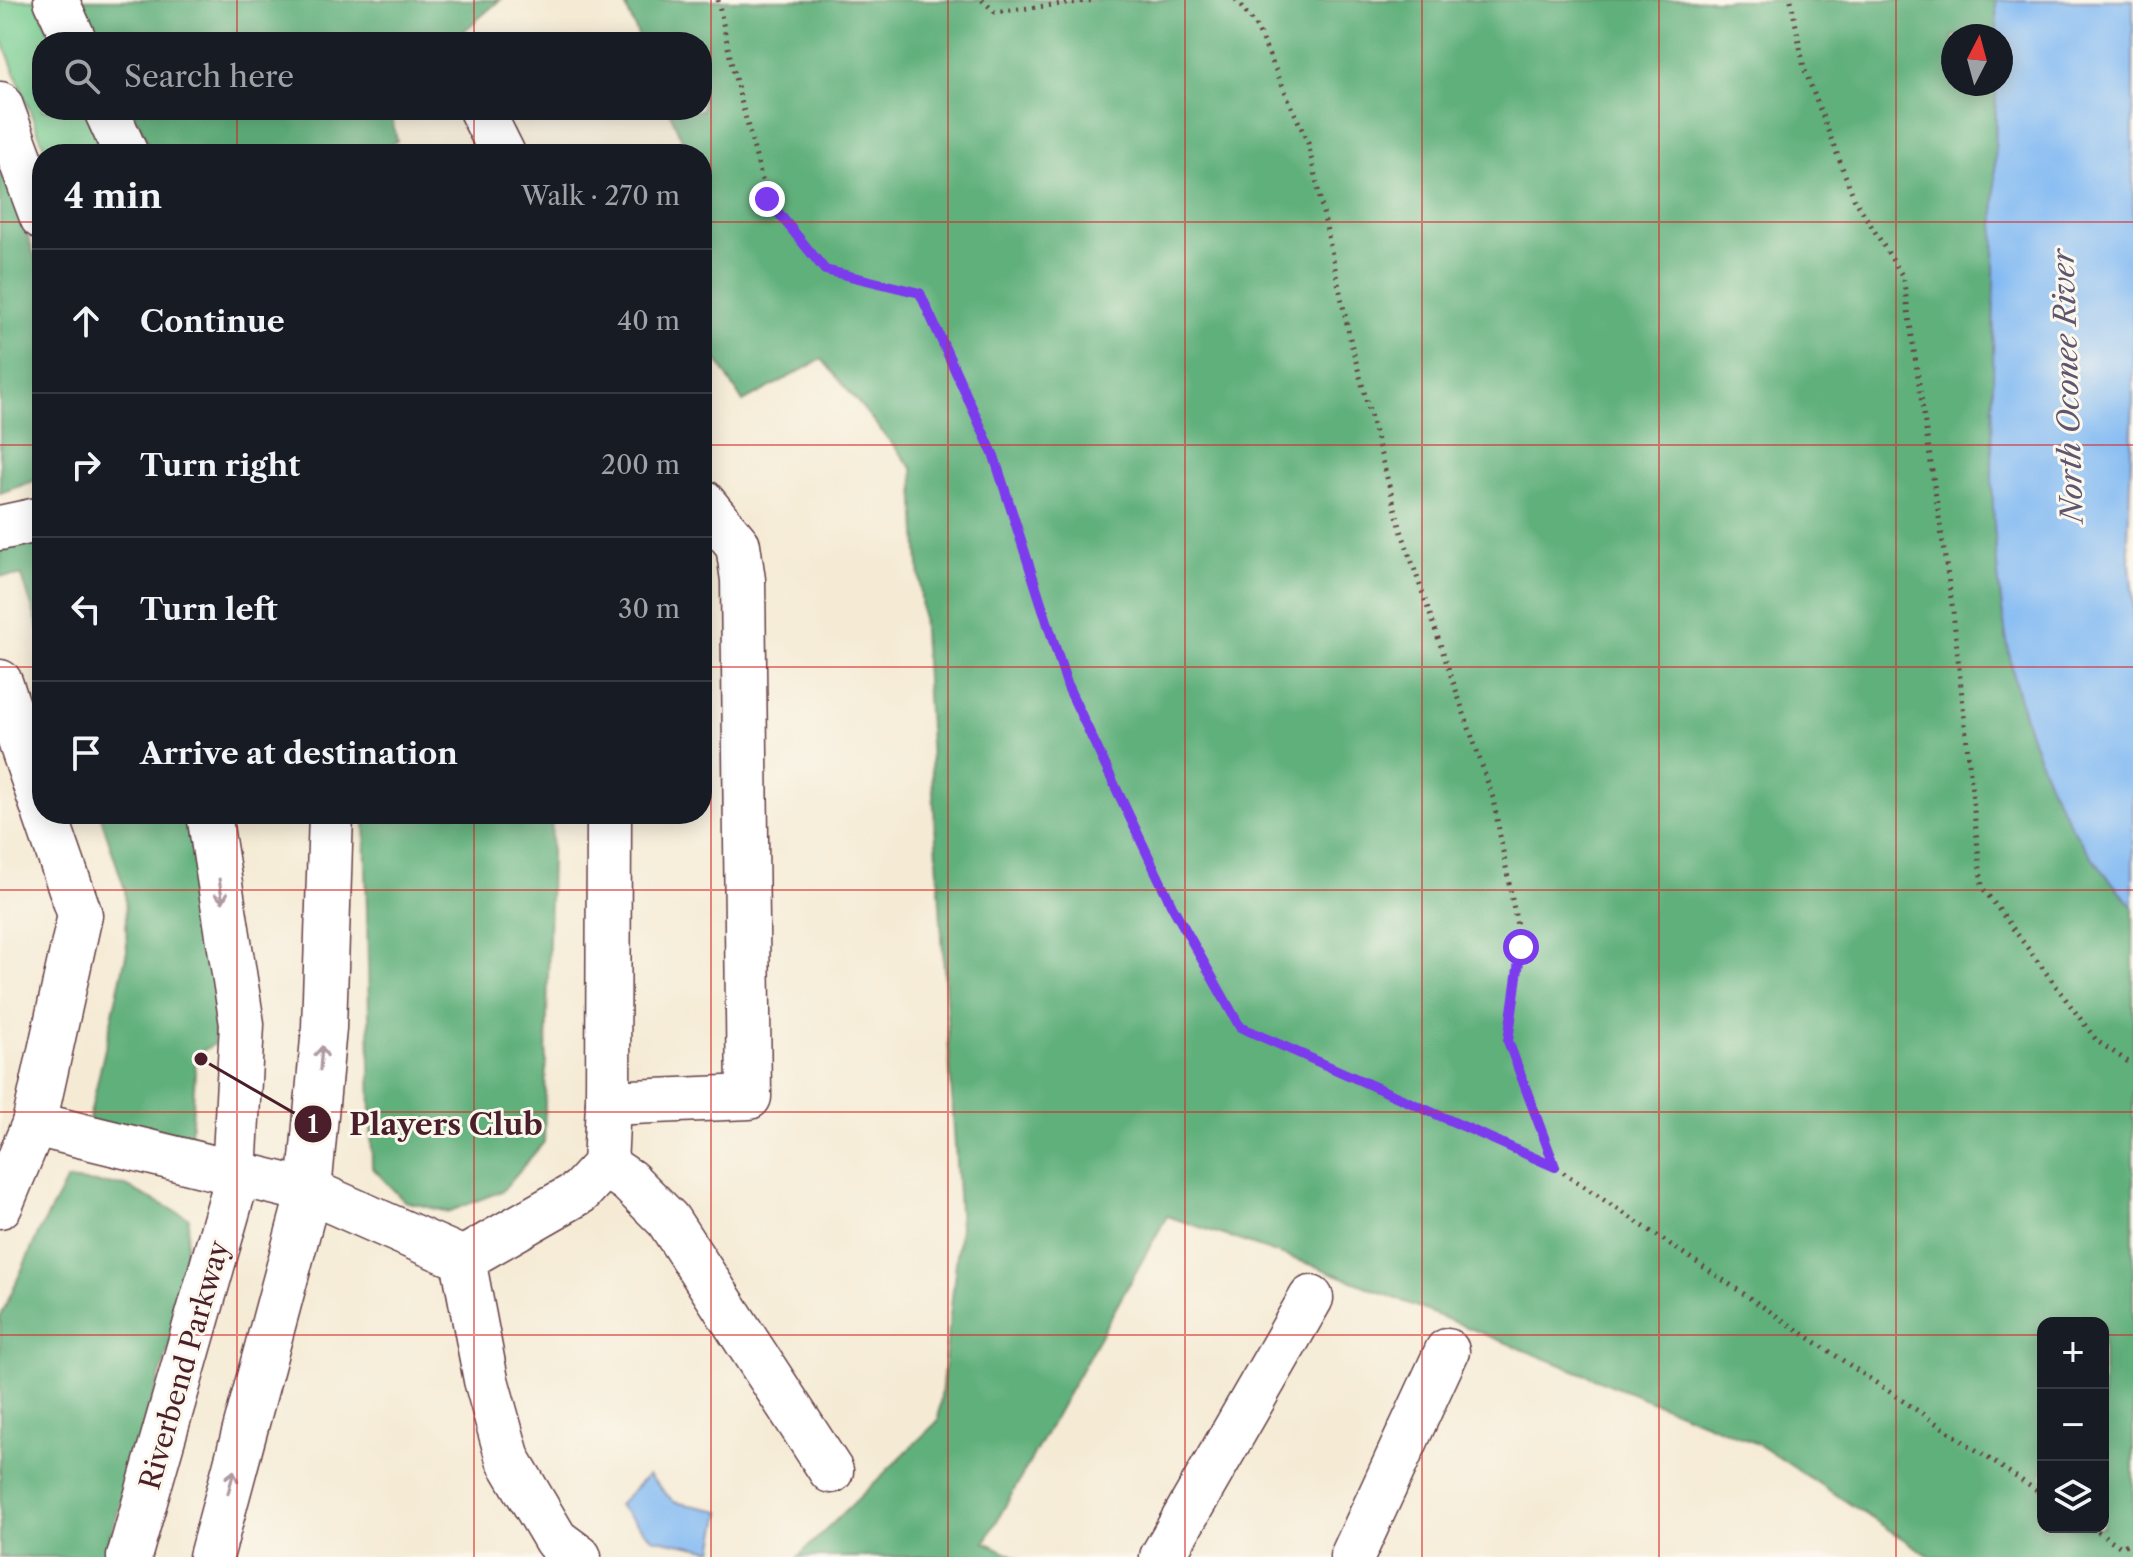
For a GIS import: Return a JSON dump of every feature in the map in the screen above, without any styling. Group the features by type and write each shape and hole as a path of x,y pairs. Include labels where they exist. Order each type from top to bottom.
{"street":[{"path":"56,0 70,32"},
{"path":"0,104 32,190"},
{"path":"111,120 121,144"},
{"path":"486,120 498,144"},
{"path":"608,1103 749,1097 743,580 738,545 712,513"},
{"path":"0,528 32,521"},
{"path":"0,682 32,776"},
{"path":"0,1206 34,1124 80,915 48,824"},
{"name":"Riverbend Parkway","path":"129,1557 233,1193 242,1024 211,824"},
{"path":"211,1557 309,1191 324,1028 331,824"},
{"path":"463,1259 580,1192 605,1165 609,824"},
{"path":"34,1124 309,1191 463,1259"},
{"path":"605,1165 629,1181 668,1220 831,1471"},
{"path":"463,1259 486,1380 508,1459 556,1540 579,1557"},
{"path":"1162,1557 1311,1298"},
{"path":"1352,1557 1447,1351"}],"path":[{"path":"718,0 767,199 825,270 920,293 994,456 1068,687 1172,906 1240,1027 1555,1167 2037,1491"},
{"path":"982,0 995,12 1095,0"},
{"path":"1236,0 1257,28 1308,143 1351,343 1401,530 1493,798 1521,947 1508,1041 1555,1167"},
{"path":"1791,0 1804,68 1854,198 1903,277 1953,611 1982,887 2097,1041 2133,1065"},
{"path":"2100,1533 2121,1547 2133,1541"}],"green space":[{"path":"0,0 35,0 49,32 32,32 32,116 0,34"},
{"path":"82,0 500,0 463,32 96,32"},
{"path":"623,0 1996,0 1997,24 1941,24 1941,96 1996,96 1992,481 2002,609 2018,693 2045,774 2064,813 2096,862 2133,907 2133,1557 1931,1557 1758,1444 1315,1266 1167,1216 985,1542 1016,1557 798,1557 938,1421 960,1227 913,469 822,359 743,402 712,352 712,144 684,144 673,120 712,120 712,32 637,32"},
{"path":"34,120 91,120 101,144 43,144"},
{"path":"137,120 392,120 397,141 391,144 148,144"},
{"path":"0,159 32,249 32,482 0,493"},
{"path":"32,535 32,607 22,576 0,576 0,547"},
{"path":"103,824 194,824 214,941 214,1044 196,1055 191,1137 87,1128 127,951 125,890"},
{"path":"365,824 552,824 544,1142 502,1191 448,1212 404,1201 372,1167"},
{"path":"67,1180 126,1186 189,1218 181,1308 104,1557 0,1557 0,1318 39,1232"}],"water":[{"name":"North Oconee River","path":"1996,0 2133,0 2133,398 2128,541 2133,600 2133,907 2079,838 2045,774 2018,693 2002,609 1992,481 1996,96 2013,96 2013,24 1997,24"},
{"path":"648,1475 674,1502 721,1511 713,1550 652,1538 618,1505"}],"place":[{"name":"Players Club","path":"201,1059"}],"route":[{"path":"767,199 825,270 920,293 994,456 1068,687 1172,906 1240,1027 1555,1167 1508,1041 1521,947"}]}
